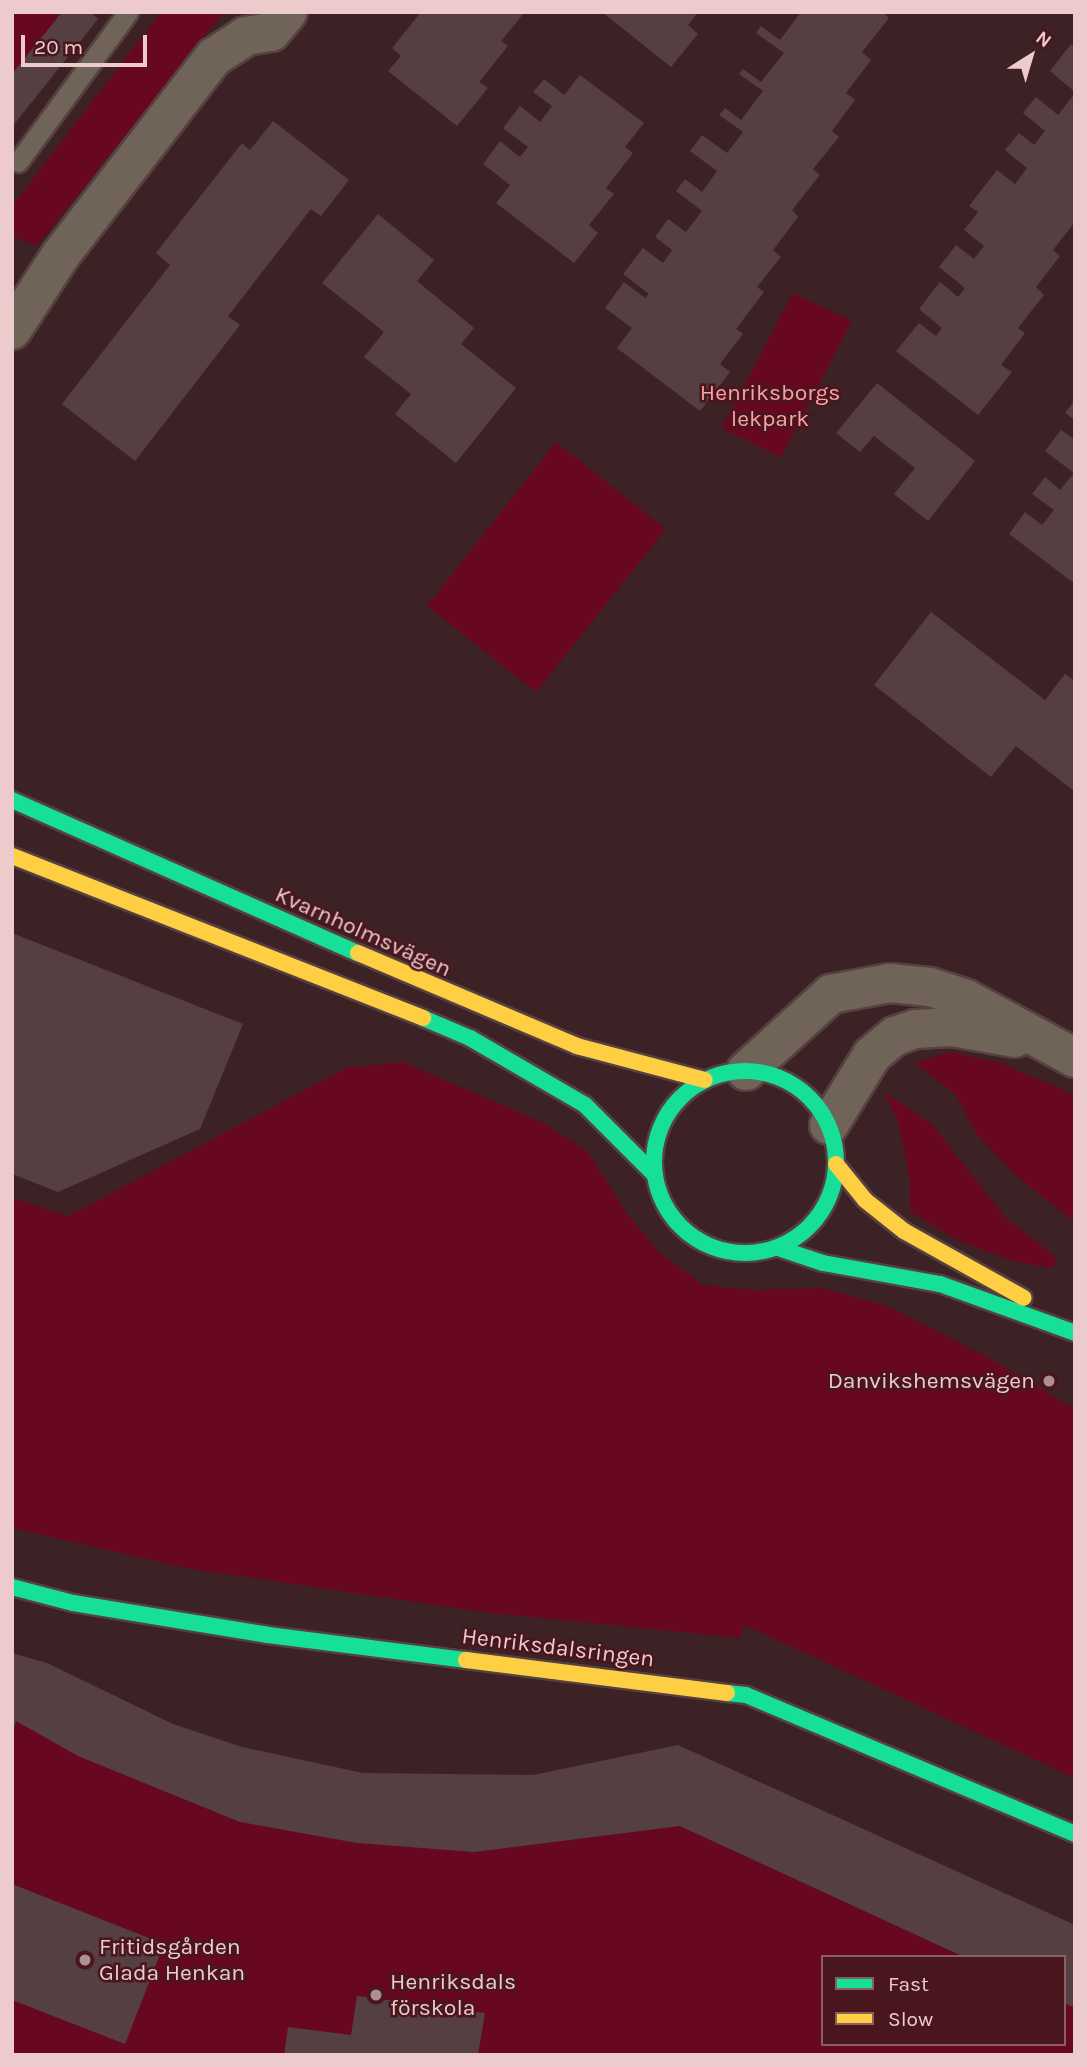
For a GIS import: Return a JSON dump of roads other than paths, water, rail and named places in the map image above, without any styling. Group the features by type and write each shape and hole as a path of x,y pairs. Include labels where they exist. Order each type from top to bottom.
{"street":[{"path":"12,330 60,256 214,57 246,36 271,32 288,12"},
{"name":"Kvarnholmsvägen","path":"12,800 529,1028 576,1046 705,1080"},
{"name":"Kvarnholmsvägen","path":"12,856 250,946 470,1038 585,1105 655,1175"},
{"path":"746,1071 831,994 890,982 930,987 966,999 1060,1051"},
{"path":"829,1125 872,1055 895,1036 952,1027 1060,1051"},
{"name":"Kvarnholmsvägen","path":"746,1071 784,1079 812,1099 829,1125 836,1164 829,1199 816,1219 778,1248 753,1253 721,1250 689,1234 666,1207 655,1175 655,1147 664,1120 680,1097 705,1080 746,1071"},
{"name":"Kvarnholmsvägen","path":"836,1164 865,1200 904,1231 1009,1286 1056,1324"},
{"name":"Kvarnholmsvägen","path":"778,1248 822,1263 940,1284 995,1307 1056,1324 1075,1333"},
{"name":"Henriksdalsringen","path":"12,1587 73,1603 268,1635 746,1695 1075,1834"}],"lane":[{"path":"18,162 128,12"}],"place":[{"name":"Danvikshemsvägen","path":"1049,1381"},
{"name":"Fritidsgården Glada Henkan","path":"85,1960"},
{"name":"Henriksdals förskola","path":"376,1995"}],"park label":[{"name":"Henriksborgs lekpark","path":"770,406"}]}
